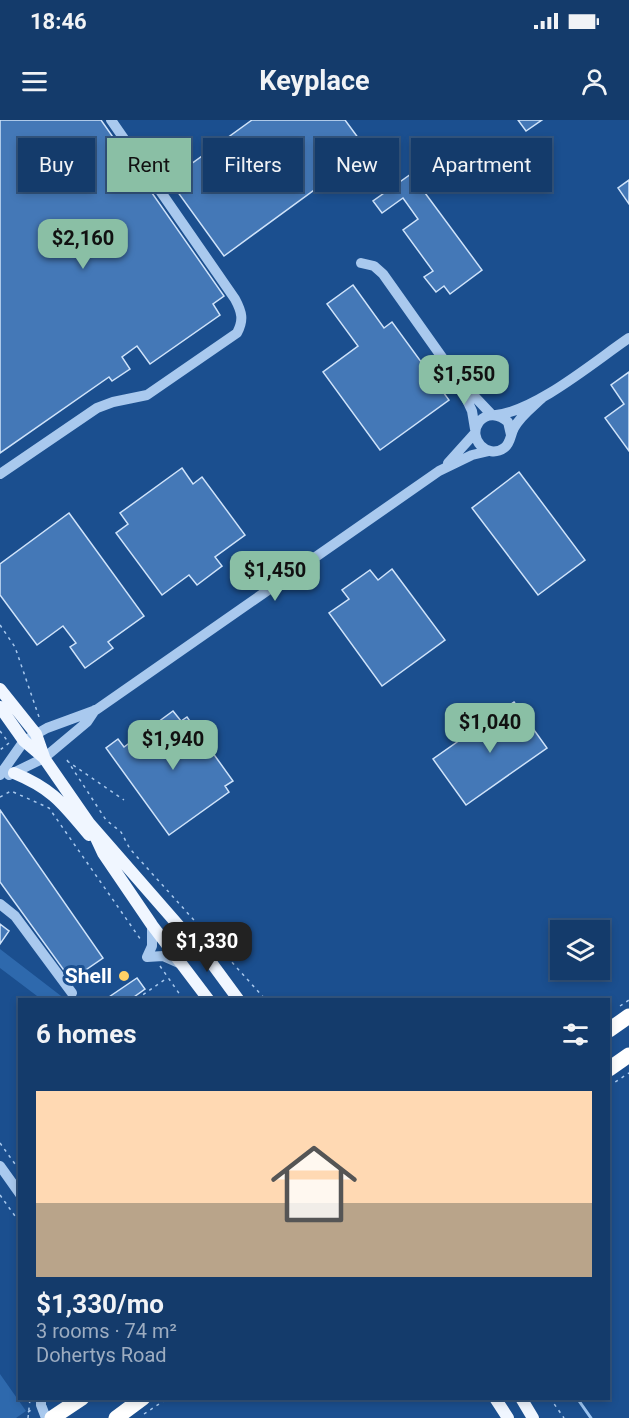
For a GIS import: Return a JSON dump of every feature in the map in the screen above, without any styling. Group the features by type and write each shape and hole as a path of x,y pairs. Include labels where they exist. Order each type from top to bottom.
{"highway":[{"path":"610,1029 629,1016"},
{"path":"610,1068 629,1055"},
{"path":"52,1418 79,1400"},
{"path":"116,1418 140,1400"}],"main road":[{"path":"0,689 36,734 44,758"},
{"path":"0,707 24,741 44,758 89,823 213,965 237,998"},
{"path":"14,773 36,782 58,798 103,853 207,998"},
{"path":"89,823 103,853"},
{"path":"496,1400 508,1418"},
{"path":"522,1400 533,1418"}],"street":[{"path":"0,474 84,416 113,402 147,395 237,333 241,325 241,310 235,299 111,120"},
{"path":"361,263 374,266 382,274 456,377 494,415 507,422 512,435"},
{"path":"0,777 24,741 96,710 439,471 472,455 504,448 521,418 543,397 629,338"},
{"path":"456,377 470,406 479,444 489,451"},
{"path":"439,471 465,446 481,419 507,413 543,397"},
{"path":"0,777 14,773 44,758 87,722 96,710"},
{"path":"0,904 15,916 72,993"},
{"path":"152,924 152,954 182,964"},
{"path":"0,1166 18,1191"},
{"path":"41,1400 46,1418"}],"path":[{"path":"0,625 15,647 39,717"},
{"path":"0,730 9,742 0,750"},
{"path":"124,800 67,760 106,820 121,832 130,849 264,998"},
{"path":"0,797 11,791 49,808 182,998"},
{"path":"138,998 168,978"},
{"path":"610,1085 629,1073"},
{"path":"0,1143 18,1168"},
{"path":"0,1195 18,1220"},
{"path":"28,1418 30,1400"},
{"path":"138,1418 165,1400"},
{"path":"551,1400 564,1418"}],"shaded area":[{"path":"0,949 64,998 40,998 0,968"},
{"path":"0,1374 26,1411 16,1418 0,1418"}],"building":[{"path":"0,120 101,120 114,138 107,138 107,192 151,192 224,296 213,304 220,315 150,364 137,346 122,357 130,369 112,381 109,377 0,453"},
{"path":"252,120 345,120 358,138 315,138 315,189 224,256 178,192 191,192 191,164 203,155 203,192 303,192 303,138 227,138"},
{"path":"518,120 542,120 526,131"},
{"path":"411,174 411,192 424,192 482,270 450,294 444,286 436,292 424,277 433,271 403,230 418,219 403,198 382,213 373,201 386,192 399,192 399,183"},
{"path":"629,180 629,204 618,188"},
{"path":"353,285 384,328 392,322 449,400 380,450 323,372 358,346 327,304"},
{"path":"629,372 629,451 605,418 624,404 611,385"},
{"path":"182,468 193,484 202,477 245,535 215,557 222,566 197,585 189,575 162,595 116,533 128,524 120,513"},
{"path":"519,472 585,560 538,595 472,508"},
{"path":"69,513 144,616 108,642 113,648 85,668 70,647 76,643 63,626 37,645 0,595 0,564"},
{"path":"392,569 445,640 382,686 329,613 349,599 342,590 370,570 378,580"},
{"path":"514,702 547,748 466,805 433,759"},
{"path":"173,711 181,721 187,717 233,781 225,786 229,792 169,835 106,748 118,739 124,747"},
{"path":"0,810 103,958 71,980 0,882"},
{"path":"0,924 9,931 0,944"},
{"path":"137,978 145,989 132,998 107,998"}],"waterway":[{"path":"578,1400 591,1418"}],"place":[{"name":"Shell","path":"124,976"}]}
